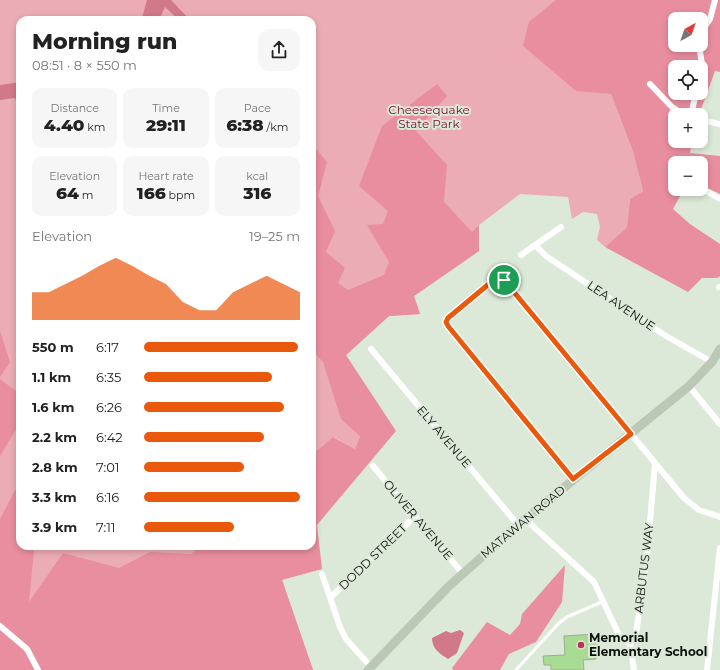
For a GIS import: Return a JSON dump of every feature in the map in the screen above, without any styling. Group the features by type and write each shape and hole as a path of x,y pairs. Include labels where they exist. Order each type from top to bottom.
{"main road":[{"name":"MATAWAN ROAD","path":"370,668 463,574 521,522 689,386 712,362 720,349"}],"street":[{"path":"708,22 715,0"},
{"path":"650,84 674,108"},
{"path":"708,121 720,124"},
{"path":"708,192 720,199"},
{"path":"521,255 561,227"},
{"name":"LEA AVENUE","path":"535,245 546,256 666,336 712,362"},
{"path":"573,479 446,322 454,313 500,278 655,464 691,504 708,515 720,517"},
{"name":"ELY AVENUE","path":"371,349 521,522 594,582 619,634 630,644"},
{"path":"689,386 720,424"},
{"name":"ARBUTUS WAY","path":"630,644 636,634 647,557 655,464"},
{"name":"OLIVER AVENUE","path":"373,466 463,574"},
{"name":"DODD STREET","path":"331,597 414,517"},
{"path":"707,670 720,548"},
{"path":"322,574 331,597 340,628 346,639 370,668"},
{"path":"0,626 27,649 38,670"},
{"path":"630,644 634,670"}],"lane":[{"path":"516,670 558,624 567,617 604,601"}],"green space":[{"name":"Cheesequake State Park","path":"0,0 661,0 603,93 611,94 633,152 643,191 630,199 627,227 605,247 597,240 600,227 597,214 583,212 572,219 568,197 520,194 479,225 479,251 414,296 420,314 389,316 346,355 360,436 355,449 334,437 316,487 316,16 16,16 16,550 293,550 282,580 313,670 0,670"}],"shaded area":[{"path":"147,0 171,0 186,16 175,16 165,7 161,16 143,16"},
{"path":"556,0 720,0 720,72 715,71 708,90 708,60 668,60 668,100 704,100 702,108 668,108 668,148 691,148 690,153 720,156 720,194 708,188 708,156 668,156 668,196 680,196 673,209 690,224 720,244 720,276 717,278 702,278 688,292 605,247 627,227 630,199 643,191 633,152 611,94 576,91 523,46 529,22"},
{"path":"16,83 16,101 15,98 0,100 0,85"},
{"path":"437,84 447,96 416,131 447,165 444,202 472,232 479,225 479,251 414,296 420,314 389,316 346,355 396,431 317,525 322,569 282,580 313,670 0,670 0,519 16,489 16,550 34,550 29,602 63,553 119,568 150,552 191,554 196,550 316,550 316,452 333,437 355,449 360,436 341,419 323,362 316,354 316,149 327,162 318,196 335,231 326,252 345,268 338,283 348,290 384,275 389,262 367,225 383,224 388,211 359,186 382,126"},
{"path":"0,331 10,362 0,377"},
{"path":"0,379 16,391 16,430 0,456"},
{"path":"565,565 562,602 536,642 509,654 500,670 453,670 452,668 487,622 510,635 520,624 522,614"},
{"path":"460,630 464,633 457,653 448,659 439,653 435,648 432,638 446,631 451,633"}],"building":[{"name":"Memorial Elementary School","path":"597,634 598,655 596,655 596,659 583,660 584,670 551,670 551,665 544,665 543,656 565,655 564,636"}],"place":[{"name":"Memorial Elementary School","path":"581,645"}],"route":[{"path":"496,278 504,280 631,434 573,479 446,322 448,318 496,278"}]}
